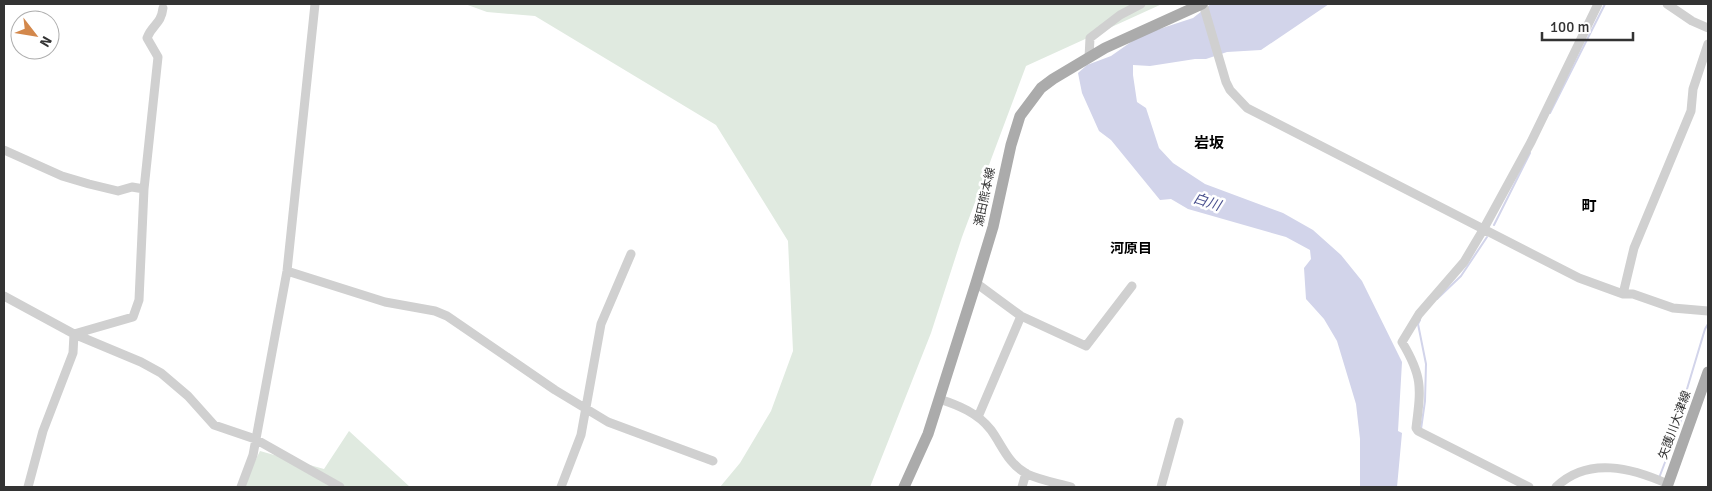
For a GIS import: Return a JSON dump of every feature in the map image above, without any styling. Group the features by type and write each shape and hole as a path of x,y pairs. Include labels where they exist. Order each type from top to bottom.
{"main road":[{"name":"瀬田熊本線","path":"904,487 920,456 976,283 993,227 1011,145 1020,116 1041,88 1105,48 1203,5"},
{"name":"矢護川大津線","path":"1663,483 1708,372"}],"street":[{"path":"241,487 253,455 287,271 315,4"},
{"path":"1089,58 1090,38 1120,15 1141,4"},
{"path":"1530,487 1427,436 1416,428 1420,400 1419,374 1402,340 1419,314 1464,262 1483,230 1531,142 1598,4"},
{"path":"1667,4 1692,21 1708,28"},
{"path":"1203,5 1226,82 1230,90 1247,108 1579,278 1623,294 1633,294 1673,308 1708,311"},
{"path":"74,334 133,317 136,314 139,300 144,189 158,57 147,38 151,30 160,21 163,8"},
{"path":"1623,294 1634,248 1691,111 1693,89 1708,44"},
{"path":"4,150 62,176 89,184 118,191 132,187 144,189"},
{"path":"561,487 580,435 601,324 631,254"},
{"path":"287,271 385,302 435,311 447,316 586,409 631,432 713,461"},
{"path":"976,283 1021,316 1086,346 1132,286"},
{"path":"4,296 74,334 161,373 188,396 214,425 255,439 340,487"},
{"path":"978,417 1021,316"},
{"path":"28,487 42,431 72,353 74,334"},
{"path":"939,399 958,405 978,417 997,438 1004,452 1026,473 1071,487"},
{"path":"1161,487 1179,422"},
{"path":"1556,487 1571,475 1605,466 1615,466 1663,483"},
{"path":"1022,487 1026,473"}],"shaded area":[{"path":"465,4 1162,4 1026,66 962,237 931,333 870,487 720,487 740,463 771,411 793,351 788,241 716,125 535,16 487,12"},
{"path":"349,431 410,487 242,487 260,451 324,469"}],"water":[{"name":"白川","path":"1211,4 1329,4 1261,50 1227,52 1206,59 1150,66 1133,65 1133,75 1137,102 1146,108 1159,148 1173,163 1205,184 1283,213 1313,230 1341,255 1362,281 1402,362 1398,431 1402,433 1397,487 1360,487 1360,439 1356,404 1337,341 1324,319 1306,299 1304,268 1311,259 1310,250 1286,237 1188,209 1171,199 1160,200 1111,140 1099,131 1082,93 1078,73 1087,65 1111,56 1141,35 1193,18"}],"waterway":[{"path":"1550,113 1605,4"},
{"path":"1494,225 1530,153"},
{"path":"1437,299 1461,276 1487,237"},
{"path":"1420,320 1418,324 1426,364 1425,401 1421,429"},
{"path":"1659,478 1688,402 1684,399 1708,324"}],"district":[{"name":"岩坂","path":"1209,143"},
{"name":"町","path":"1589,206"},
{"name":"河原目","path":"1131,248"}]}
